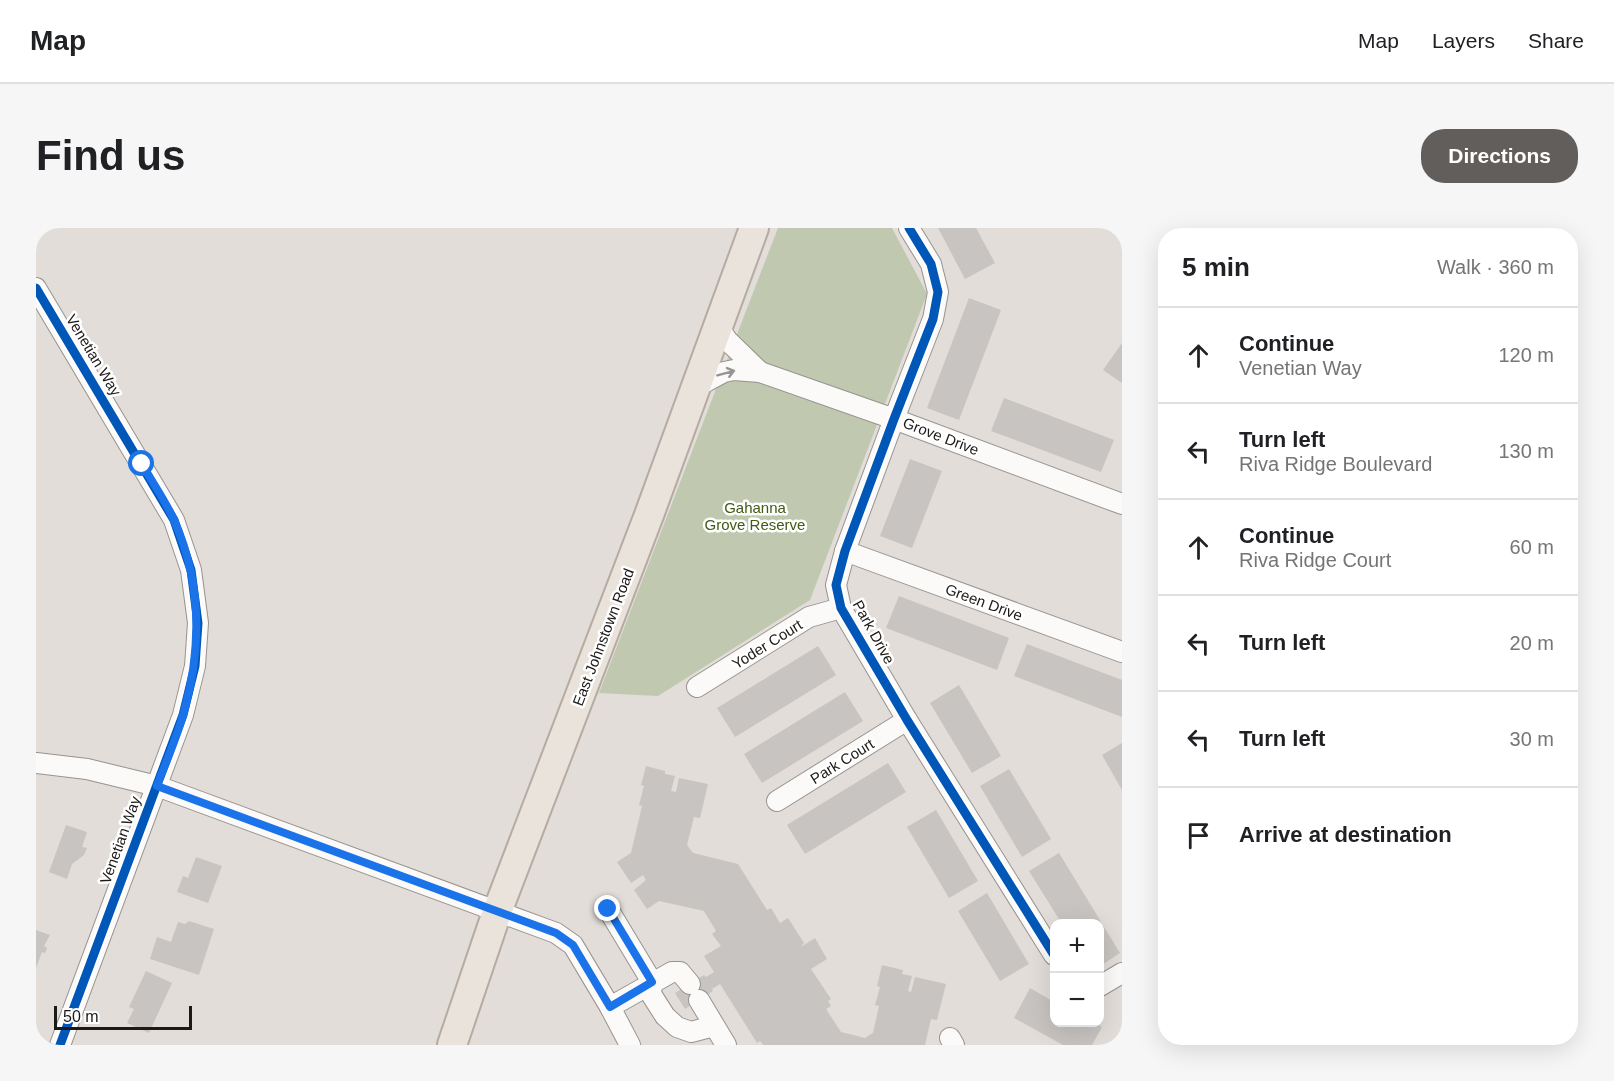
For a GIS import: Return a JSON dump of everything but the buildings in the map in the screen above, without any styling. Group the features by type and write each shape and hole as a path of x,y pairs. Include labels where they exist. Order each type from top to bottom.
{"highway":[{"name":"East Johnstown Road","path":"452,1045 497,912 649,515 754,228"}],"street":[{"name":"Park Drive","path":"909,228 931,264 938,292 933,320 845,551 836,585 841,608 907,720 1050,949"},
{"name":"Venetian Way","path":"36,288 174,520 191,570 198,622 195,666 183,715 60,1045"},
{"name":"Grove Drive","path":"718,327 734,347 760,372"},
{"name":"Grove Drive","path":"696,387 724,372 734,370 760,372 1120,498"},
{"name":"Green Drive","path":"845,551 1122,652"},
{"name":"Yoder Court","path":"697,687 809,617 841,608"},
{"name":"Park Court","path":"777,801 907,720"},
{"path":"36,764 87,769 157,786 556,933 573,945 632,1044"},
{"path":"608,909 652,982 651,994 665,1016 677,1027 691,1032 714,1026"},
{"path":"610,1007 652,982 672,972 680,972 726,1045"},
{"path":"1104,984 1122,973"}],"green space":[{"name":"Gahanna Grove Reserve","path":"778,228 892,228 927,294 810,600 658,696 599,693"}],"cycle path":[{"path":"909,228 931,264 938,292 933,319 845,551 836,585 841,608 907,720 1050,949"},
{"path":"36,288 174,520 191,570 198,623 195,666 183,715 60,1045"}],"route":[{"path":"142,464 174,520 191,570 198,622 195,666 183,715 157,786 556,933 573,945 610,1007 652,982 608,909"}]}
